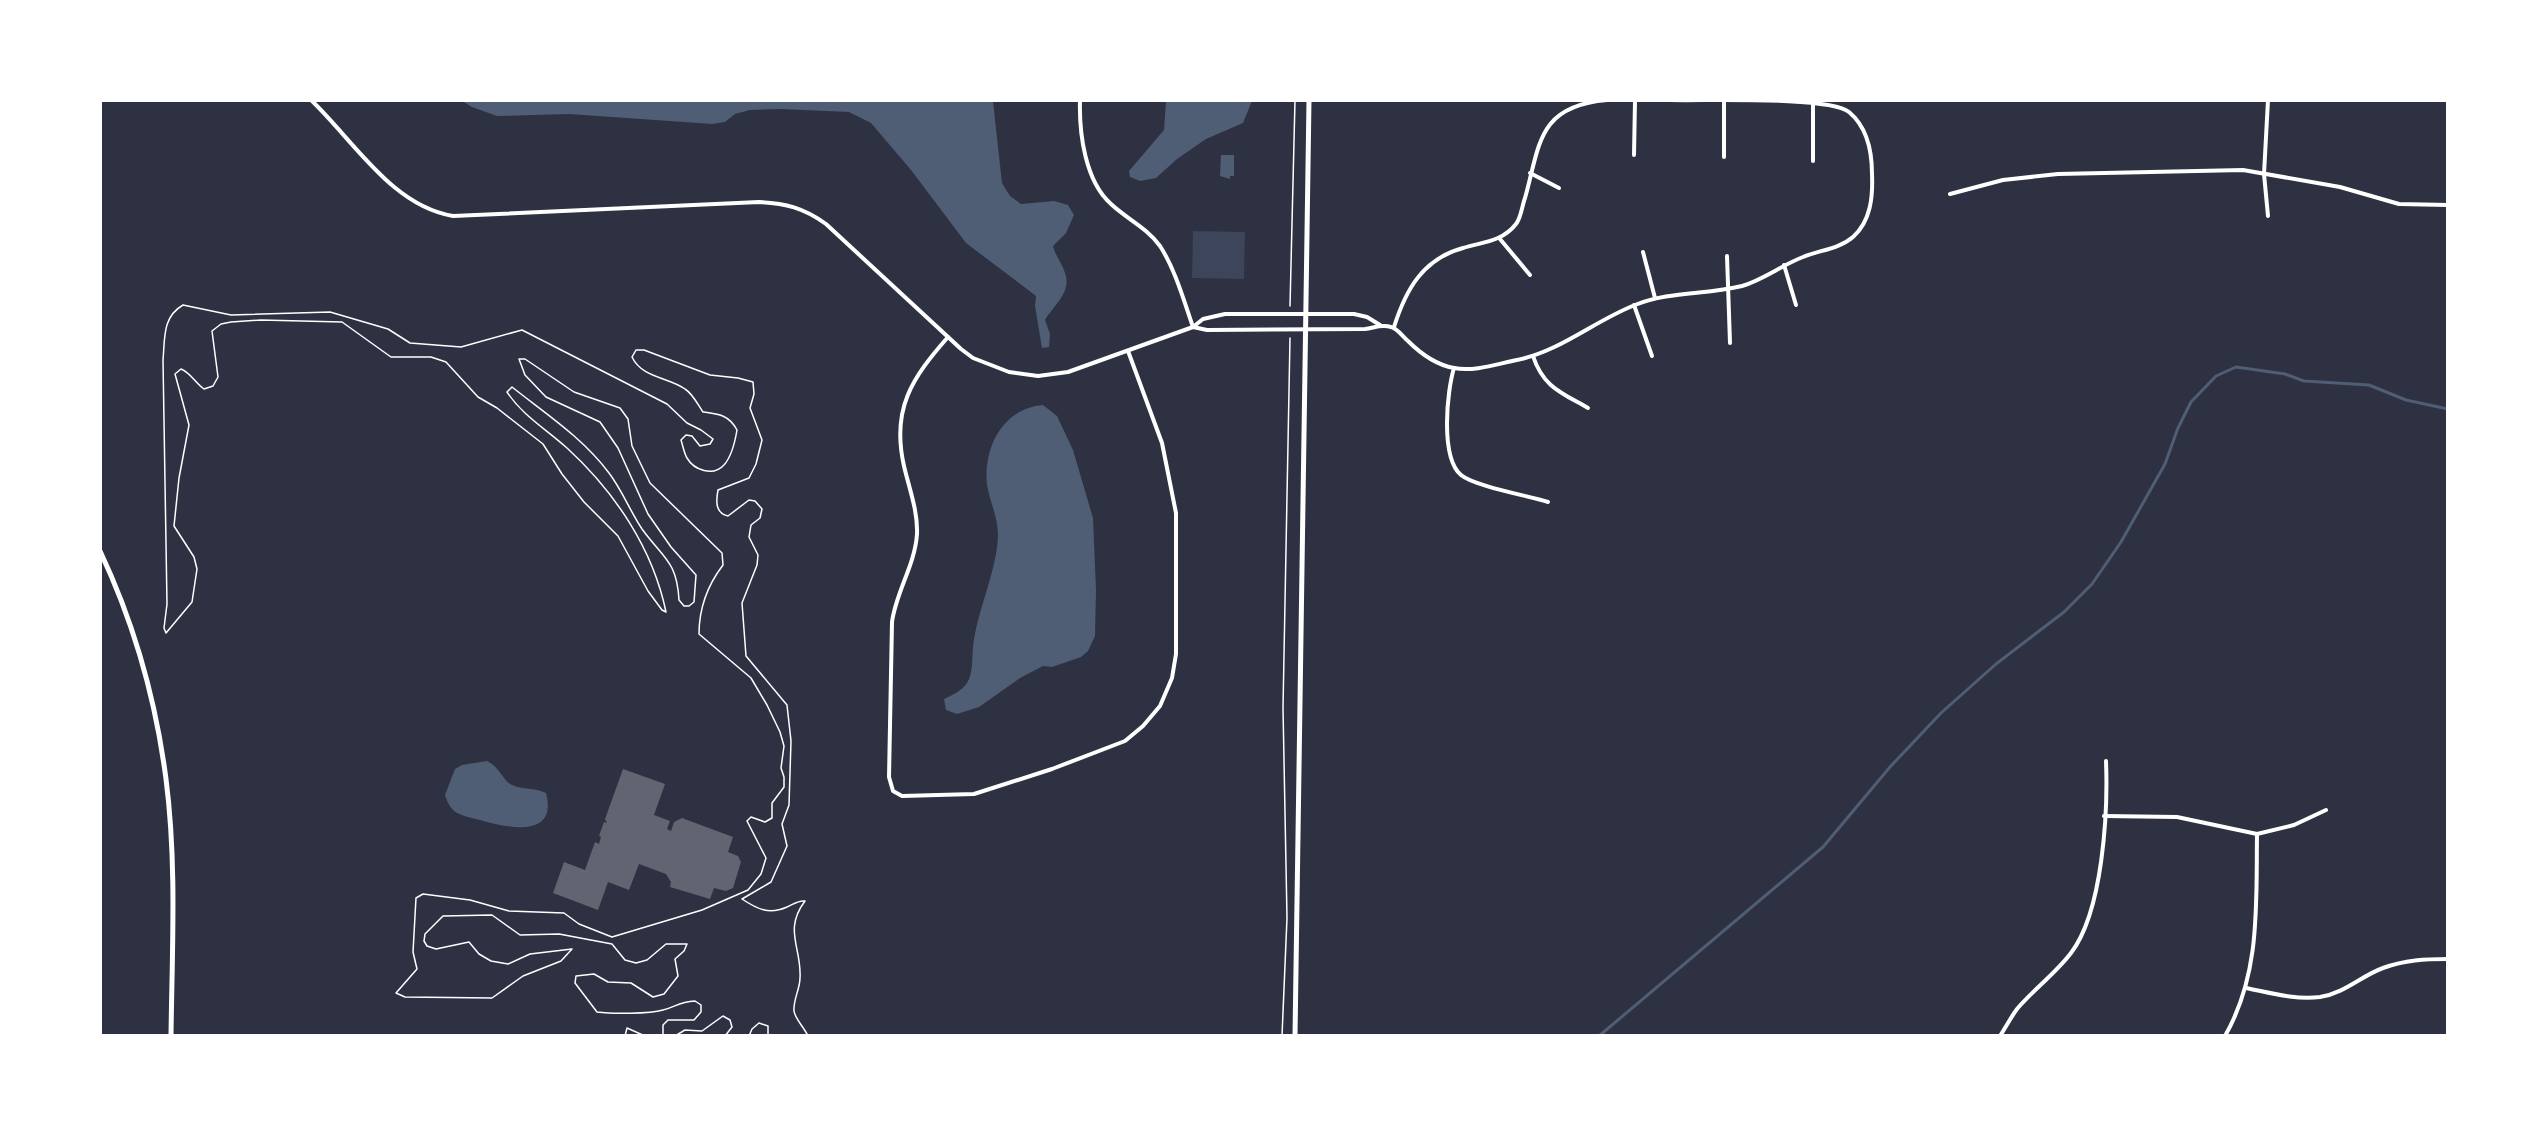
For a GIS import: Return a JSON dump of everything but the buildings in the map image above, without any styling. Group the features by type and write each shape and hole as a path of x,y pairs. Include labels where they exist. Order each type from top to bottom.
{"street":[{"path":"311,100 384,178 415,203 436,213 453,216 759,202 801,208 826,224 973,358 1010,372 1038,376 1068,372 1193,327 1203,319 1225,314 1354,314 1368,317 1380,325"},
{"path":"1080,100 1084,156 1089,170 1108,202 1146,230 1160,246 1193,327"},
{"path":"1295,1035 1309,100"},
{"path":"1394,327 1406,297 1428,264 1462,248 1500,239 1517,223 1536,149 1551,124 1573,108 1607,100"},
{"path":"1616,100 1646,100"},
{"path":"1193,327 1207,330 1365,329 1380,325 1394,327 1425,355 1454,368 1478,368 1533,356 1560,345 1634,305 1655,298 1744,285 1784,265 1807,255 1824,251 1853,236 1870,209 1872,174 1869,146 1861,126 1843,109 1813,103 1670,100"},
{"path":"2268,100 2264,174 2268,216"},
{"path":"1634,154 1635,101"},
{"path":"1724,102 1724,157"},
{"path":"1813,103 1814,161"},
{"path":"1950,194 2003,180 2058,174 2243,170 2340,187 2399,204 2448,205"},
{"path":"1530,173 1558,188"},
{"path":"1500,239 1530,275"},
{"path":"1643,252 1655,298"},
{"path":"1727,256 1730,343"},
{"path":"1784,265 1796,305"},
{"path":"1634,305 1652,356"},
{"path":"948,337 913,381 902,410 900,423 899,438 917,533 909,570 896,603 892,622 890,781 895,793 902,796 974,794 1102,751 1125,741 1143,726 1167,692 1176,654 1176,513 1162,443 1128,351"},
{"path":"1533,356 1540,373 1549,385 1588,408"},
{"path":"1454,368 1446,410 1449,442 1455,468 1467,478 1548,502"},
{"path":"101,554 127,617 140,659 155,718 166,780 171,866 171,1035"},
{"path":"2000,1035 2018,1008 2054,975 2073,950 2083,930 2097,883 2107,784 2106,761"},
{"path":"2104,816 2178,817 2257,834 2294,825 2326,810"},
{"path":"2225,1035 2234,1020 2246,988 2255,935 2257,834"},
{"path":"2246,988 2294,998 2321,997 2345,990 2382,969 2414,959 2448,958"}],"path":[{"path":"1290,308 1295,100"},
{"path":"663,1035 663,1025 668,1020 694,1020 701,1012 701,1005 695,1001 680,1002 663,1010 612,1014 597,1012 575,983 576,976 594,974 608,982 631,983 653,997 664,994 678,976 675,959 684,951 687,944 666,944 647,960 636,963 625,960 612,944 559,934 520,935 492,915 443,916 425,934 424,941 427,946 436,949 469,942 479,954 491,961 508,964 530,954 572,949 561,961 523,976 492,998 405,997 396,993 417,969 413,952 416,898 423,894 470,900 509,911 564,913 579,924 612,937 702,909 748,890 761,874 766,858 747,820 751,817 765,822 772,818 772,803 784,787 781,768 784,746 767,705 751,678 699,634 699,620 709,584 723,566 722,553 650,483 632,446 628,419 620,408 574,392 525,359 519,359 525,375 546,398 600,422 618,448 648,514 671,547 696,575 694,602 689,606 684,606 679,600 678,580 670,562 643,529 609,473 565,426 512,387 507,392 519,409 567,448 609,492 648,554 666,612 648,591 618,536 584,502 562,474 543,444 497,408 478,397 446,362 431,357 391,357 342,322 261,320 231,322 221,324 213,331 218,377 213,386 204,388 188,372 181,369 175,374 189,425 179,478 174,526 194,557 197,569 192,602 166,633 164,628 167,604 163,360 166,323 172,311 183,305 231,315 330,312 388,329 410,343 460,347 522,330 667,404 687,423 702,429 713,439 710,444 700,446 692,436 686,435 681,440 687,458 698,470 710,472 723,466 734,447 737,430 732,420 719,414 703,412 686,389 648,373 635,365 632,357 636,350 644,350 710,375 753,382 750,408 762,440 756,464 749,478 718,490 716,500 717,509 722,515 728,516 749,500 755,501 762,509 760,518 751,525 749,537 758,555 757,565 742,603 746,656 787,705 791,741 789,805 782,824 787,846 771,882 742,899 762,911 786,908 801,900 805,901 795,914 795,947 801,963 800,989 794,1003 794,1013 808,1035"},
{"path":"1282,1035 1287,918 1284,708 1290,338"},
{"path":"675,1035 685,1030 702,1031 723,1016 730,1020 732,1027 725,1035"},
{"path":"749,1035 759,1023 768,1026 768,1035"},
{"path":"625,1035 627,1029 645,1035"}],"shaded area":[{"path":"1252,100 1243,123 1206,139 1177,159 1156,178 1140,181 1130,177 1129,171 1164,130 1166,101"},
{"path":"462,101 993,101 1002,183 1010,196 1021,204 1054,201 1068,205 1074,215 1066,233 1053,246 1067,280 1061,298 1045,320 1050,334 1049,347 1042,348 1035,306 1036,296 966,243 911,170 871,123 849,112 750,110 735,114 725,122 712,124 569,114 497,116"},
{"path":"1221,155 1234,155 1234,176 1230,176 1230,179 1220,176"},
{"path":"1193,231 1245,232 1244,279 1192,278"},
{"path":"1043,405 1057,416 1073,450 1093,518 1095,636 1088,651 1081,657 1052,667 1043,666 1020,678 979,707 957,714 946,710 944,699 960,691 969,679 978,619 997,549 997,522 987,485 988,457 998,432 1007,422 1029,408"},
{"path":"487,761 512,785 546,793 548,808 545,818 538,824 528,827 503,826 470,818 454,811 445,795 455,769 462,765"}],"waterway":[{"path":"1599,1036 1823,847 1890,767 1941,713 1996,664 2064,612 2092,584 2121,542 2165,464 2178,428 2191,402 2216,376 2236,367 2285,374 2304,381 2369,385 2406,400 2448,409"}]}
